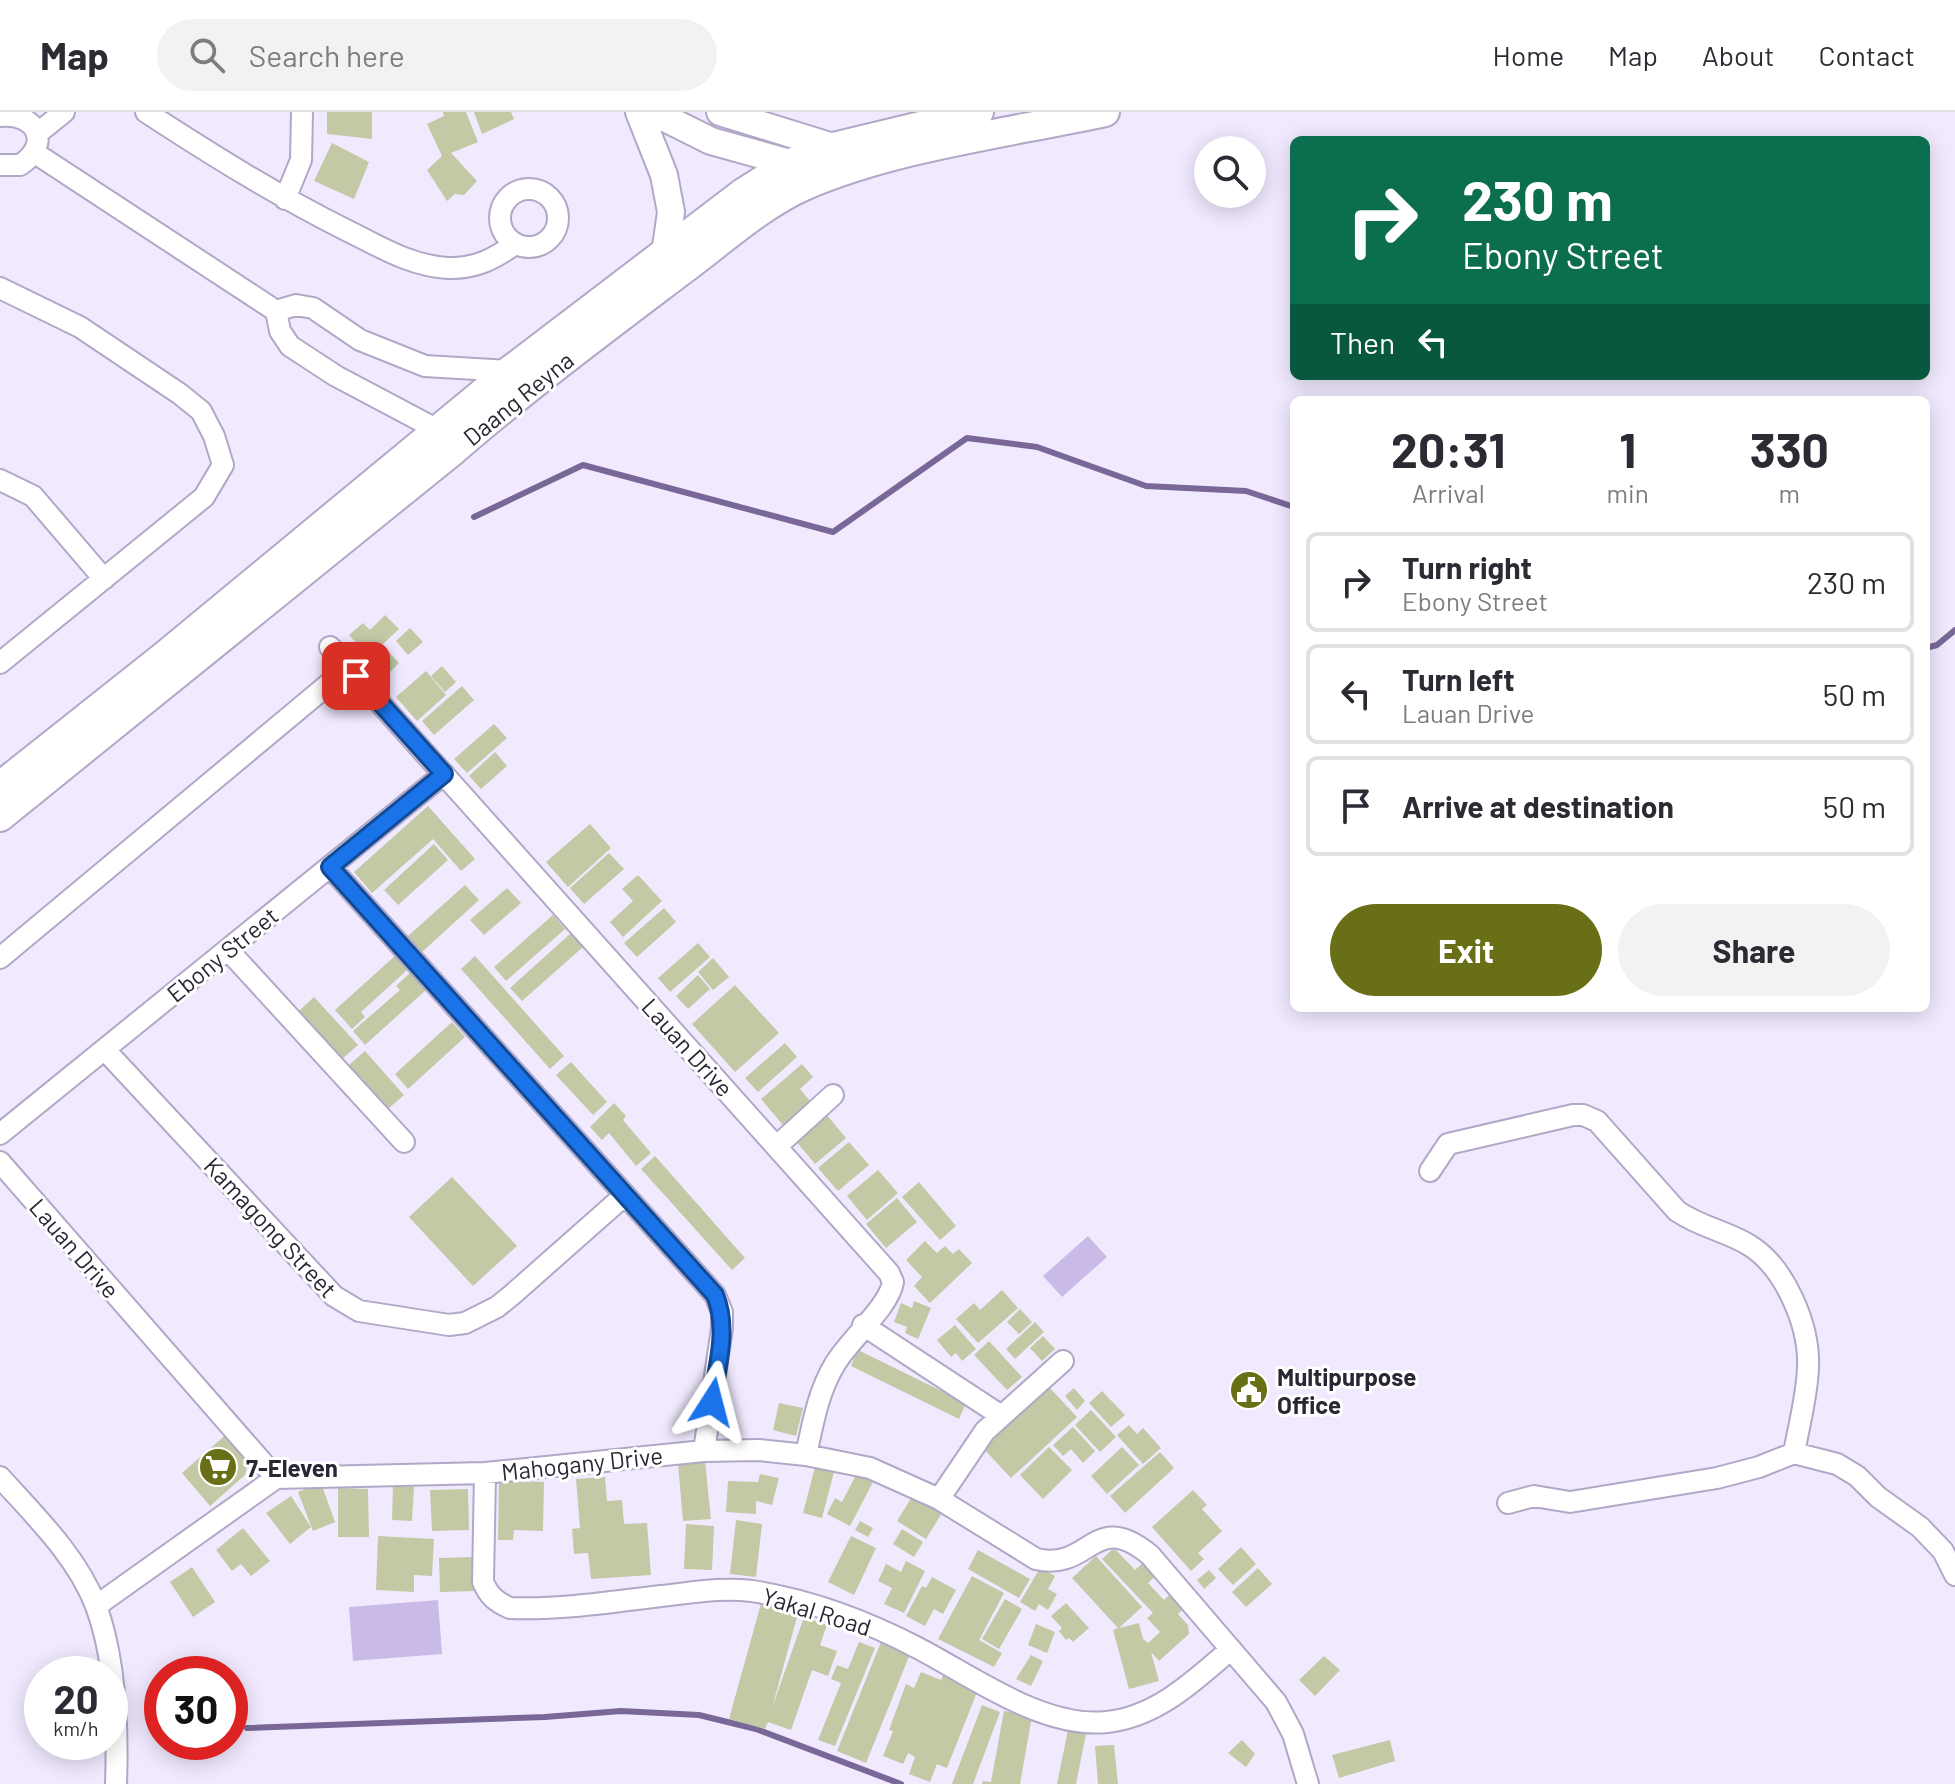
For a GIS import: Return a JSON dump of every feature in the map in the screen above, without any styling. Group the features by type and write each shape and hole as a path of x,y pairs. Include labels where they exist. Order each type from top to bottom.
{"main road":[{"name":"Daang Reyna","path":"0,817 665,254 744,192 979,112"},
{"name":"Daang Reyna","path":"836,160 900,156 1105,112"},
{"name":"Daang Reyna","path":"517,380 754,217 795,176"},
{"name":"Daang Reyna","path":"0,786 445,440"}],"street":[{"path":"0,165 20,165 64,112"},
{"path":"285,199 301,160 302,112"},
{"path":"639,112 664,175 671,212 665,254"},
{"path":"653,112 711,141 795,176"},
{"path":"720,112 836,160"},
{"path":"151,113 285,199 413,263 449,268 470,267 491,261 515,244"},
{"path":"14,114 35,125 36,143"},
{"path":"36,143 276,311 280,331 290,346 445,440"},
{"path":"0,288 80,327 180,394 201,411 214,436 223,465 204,497 0,663"},
{"path":"276,311 296,305 313,308 360,340 425,366 517,380"},
{"path":"0,480 33,496 104,579"},
{"name":"Lauan Drive","path":"330,647 889,1273 892,1289 834,1364 822,1390 806,1455"},
{"path":"0,958 348,668"},
{"name":"Ebony Street","path":"0,1134 444,774"},
{"path":"330,867 715,1295 722,1312 719,1358 704,1451"},
{"path":"228,950 404,1142"},
{"name":"Kamagong Street","path":"105,1050 334,1296 359,1311 449,1325 482,1316 513,1294 625,1195"},
{"path":"777,1146 833,1095"},
{"path":"1430,1171 1448,1144 1573,1115 1583,1115 1597,1121 1677,1211 1693,1222 1749,1245 1764,1255 1780,1273 1804,1334 1808,1357 1794,1453"},
{"name":"Lauan Drive","path":"0,1162 276,1478"},
{"path":"863,1325 1000,1415"},
{"path":"939,1499 968,1453 1000,1415 1063,1361"},
{"name":"Mahogany Drive","path":"276,1478 485,1473 704,1451 759,1450 806,1455 870,1468 939,1499 1036,1559 1065,1562 1097,1540 1123,1537 1150,1555 1231,1649"},
{"path":"1508,1503 1534,1496 1570,1502 1717,1478 1759,1467 1794,1453 1837,1464 1857,1476 1878,1497 1920,1527 1943,1551 1955,1575"},
{"name":"Yakal Road","path":"485,1473 483,1582 488,1594 510,1608 716,1589 767,1594 850,1617 919,1649 1017,1702 1083,1721 1107,1722 1158,1706 1187,1687 1231,1649"},
{"path":"0,1477 63,1552 83,1580 96,1606 114,1702 116,1784"},
{"path":"96,1606 276,1478"},
{"path":"1231,1649 1287,1718 1308,1784"}],"shaded area":[{"path":"1088,1236 1107,1257 1062,1297 1043,1276"},
{"path":"438,1600 442,1654 353,1661 349,1607"}],"building":[{"path":"327,112 372,112 372,139 327,134"},
{"path":"443,112 466,112 478,142 451,153 477,181 464,195 455,194 447,201 427,170 442,156 427,124 444,116"},
{"path":"474,112 511,112 514,119 482,134"},
{"path":"332,143 369,162 354,199 314,181"},
{"path":"385,615 399,629 382,645 399,663 387,675 349,635 363,623 370,630"},
{"path":"410,628 423,642 408,655 396,641"},
{"path":"442,666 456,682 445,692 431,676"},
{"path":"426,671 446,695 417,721 396,697"},
{"path":"462,686 474,700 434,735 422,721"},
{"path":"494,724 507,738 467,773 454,759"},
{"path":"495,752 507,766 481,789 469,776"},
{"path":"428,806 475,859 461,871 433,839 372,893 354,872"},
{"path":"590,824 611,848 568,887 546,862"},
{"path":"434,844 448,860 398,905 384,890"},
{"path":"609,853 624,869 584,904 570,888"},
{"path":"638,875 662,901 623,937 610,922 633,901 622,889"},
{"path":"465,885 479,900 422,952 408,936"},
{"path":"507,888 521,903 484,935 470,920"},
{"path":"664,908 676,922 637,957 624,943"},
{"path":"553,915 565,929 506,981 494,967"},
{"path":"571,933 583,947 522,1001 510,988"},
{"path":"698,943 710,957 670,992 658,978"},
{"path":"396,955 408,969 361,1012 365,1017 352,1029 335,1010"},
{"path":"475,956 564,1056 550,1069 461,969"},
{"path":"713,958 729,977 713,990 698,972"},
{"path":"411,972 427,989 365,1045 353,1031 400,990 396,986"},
{"path":"698,975 710,989 688,1009 676,996"},
{"path":"735,985 779,1033 735,1072 692,1024"},
{"path":"314,997 358,1045 342,1059 299,1011"},
{"path":"452,1022 465,1037 408,1089 395,1074"},
{"path":"785,1043 797,1057 758,1092 745,1078"},
{"path":"365,1051 404,1095 388,1109 349,1065"},
{"path":"571,1062 607,1102 593,1115 556,1075"},
{"path":"802,1064 813,1077 800,1089 810,1101 783,1125 761,1099"},
{"path":"614,1103 626,1116 623,1120 651,1153 636,1166 609,1133 602,1140 590,1127"},
{"path":"826,1114 846,1138 815,1164 795,1140"},
{"path":"849,1142 869,1165 838,1191 818,1168"},
{"path":"655,1156 745,1258 732,1270 641,1169"},
{"path":"878,1170 898,1193 867,1220 847,1196"},
{"path":"452,1177 517,1246 473,1286 409,1217"},
{"path":"919,1182 956,1226 940,1240 902,1197"},
{"path":"897,1198 917,1222 886,1248 866,1224"},
{"path":"925,1241 937,1253 945,1246 953,1254 959,1249 972,1263 930,1303 914,1286 922,1277 906,1260"},
{"path":"1002,1290 1018,1308 978,1343 956,1319 974,1303 980,1310"},
{"path":"914,1301 931,1308 918,1339 905,1333 907,1327 894,1322 901,1303 912,1308"},
{"path":"1020,1309 1032,1322 1019,1334 1007,1322"},
{"path":"1035,1322 1044,1332 1015,1359 1006,1349"},
{"path":"955,1325 976,1349 962,1361 956,1353 951,1357 937,1340"},
{"path":"1043,1336 1055,1349 1042,1361 1030,1348"},
{"path":"989,1341 1022,1377 1007,1390 974,1355"},
{"path":"858,1350 966,1403 959,1419 851,1366"},
{"path":"1049,1387 1077,1417 1011,1478 983,1448"},
{"path":"1074,1388 1085,1401 1077,1410 1065,1396"},
{"path":"1102,1391 1125,1415 1111,1427 1089,1403"},
{"path":"779,1403 803,1408 796,1436 773,1430"},
{"path":"1091,1410 1116,1437 1100,1452 1075,1425"},
{"path":"1129,1425 1137,1434 1143,1428 1161,1448 1143,1464 1117,1435"},
{"path":"1073,1427 1095,1451 1083,1463 1071,1449 1063,1456 1053,1445"},
{"name":"7-Eleven","path":"229,1432 249,1460 245,1475 210,1506 182,1473"},
{"path":"1049,1447 1072,1470 1043,1499 1020,1475"},
{"path":"1122,1447 1139,1465 1107,1494 1091,1476"},
{"path":"1160,1452 1174,1468 1125,1513 1110,1496"},
{"path":"705,1461 711,1519 683,1521 678,1464"},
{"path":"815,1467 834,1472 822,1518 803,1513"},
{"path":"857,1473 873,1482 850,1526 827,1514 835,1498 842,1502"},
{"path":"760,1474 779,1478 772,1505 756,1501 756,1514 726,1512 728,1481 758,1482"},
{"path":"605,1477 607,1501 622,1500 624,1524 647,1523 651,1575 591,1579 588,1553 574,1554 572,1529 580,1528 576,1479"},
{"path":"499,1480 544,1482 543,1531 514,1530 513,1540 498,1540"},
{"path":"321,1483 335,1522 313,1531 298,1492"},
{"path":"393,1486 414,1487 412,1521 392,1520"},
{"path":"338,1488 368,1489 369,1537 338,1537"},
{"path":"468,1489 469,1530 432,1531 430,1490"},
{"path":"1193,1490 1207,1505 1202,1509 1222,1531 1198,1553 1204,1559 1191,1571 1152,1527"},
{"path":"913,1495 942,1513 926,1539 897,1521"},
{"path":"291,1496 311,1527 290,1544 266,1513"},
{"path":"736,1520 762,1524 756,1577 730,1574"},
{"path":"860,1521 873,1528 868,1537 855,1530"},
{"path":"686,1524 714,1526 712,1570 684,1569"},
{"path":"243,1528 270,1561 251,1576 241,1564 232,1571 216,1550"},
{"path":"902,1529 923,1542 914,1557 893,1544"},
{"path":"378,1536 434,1539 432,1576 414,1575 414,1592 376,1590"},
{"path":"851,1536 876,1548 854,1595 828,1582"},
{"path":"1241,1547 1256,1564 1233,1585 1218,1569"},
{"path":"1114,1548 1135,1570 1147,1559 1160,1572 1148,1583 1164,1600 1174,1591 1187,1605 1178,1614 1188,1625 1189,1634 1159,1661 1151,1652 1159,1681 1129,1689 1113,1630 1118,1628 1072,1578 1096,1556 1142,1607 1119,1628 1139,1623 1143,1639 1148,1643 1160,1632 1147,1618 1153,1613 1102,1559"},
{"path":"978,1550 1030,1579 1019,1598 968,1569"},
{"path":"475,1557 476,1591 440,1592 439,1558"},
{"path":"906,1561 925,1571 904,1613 884,1604 892,1588 878,1581 886,1564 901,1572"},
{"path":"192,1567 215,1602 193,1617 170,1582"},
{"path":"1040,1568 1055,1576 1048,1589 1057,1594 1048,1610 1039,1604 1035,1611 1020,1602"},
{"path":"1258,1568 1272,1584 1246,1607 1232,1592"},
{"path":"1209,1570 1216,1578 1204,1589 1197,1580"},
{"path":"972,1576 1004,1593 979,1640 1002,1653 994,1667 938,1639"},
{"path":"932,1577 956,1590 943,1614 934,1609 925,1626 906,1616 922,1586 926,1588"},
{"path":"1005,1599 1022,1609 999,1649 982,1639"},
{"path":"762,1600 799,1610 772,1708 804,1617 827,1625 820,1645 837,1651 828,1676 812,1670 791,1730 768,1722 765,1729 729,1719"},
{"path":"1066,1603 1089,1628 1073,1642 1069,1638 1066,1640 1059,1631 1062,1628 1051,1616"},
{"path":"1036,1624 1055,1632 1047,1653 1028,1645"},
{"path":"859,1642 875,1648 835,1746 818,1740 841,1683 831,1679 837,1665 848,1669"},
{"path":"881,1642 910,1654 866,1763 837,1751"},
{"path":"1031,1655 1043,1661 1031,1686 1016,1679"},
{"path":"1324,1656 1340,1670 1315,1696 1299,1680"},
{"path":"921,1672 941,1680 944,1673 979,1687 947,1768 937,1764 930,1782 909,1774 915,1757 908,1753 903,1764 883,1756 906,1684 914,1688"},
{"path":"982,1705 1000,1712 973,1784 952,1784"},
{"path":"1004,1711 1032,1716 1020,1784 982,1784 983,1781 991,1782"},
{"path":"1068,1730 1086,1734 1076,1784 1057,1784"},
{"path":"1242,1740 1255,1754 1246,1767 1228,1753"},
{"path":"1390,1740 1395,1761 1339,1778 1332,1755"},
{"path":"1114,1745 1118,1784 1098,1784 1095,1746"}],"waterway":[{"path":"474,517 583,465 833,532 967,438 1037,447 1146,486 1246,491 1290,506"},
{"path":"1930,647 1955,630"},
{"path":"248,1728 545,1717 621,1711 699,1715 756,1729 901,1784"}],"place":[{"name":"Multipurpose Office","path":"1249,1390"},
{"name":"7-Eleven","path":"218,1467"}],"route":[{"path":"356,676 444,774 330,867 715,1295 722,1312 722,1328 712,1402"}]}
